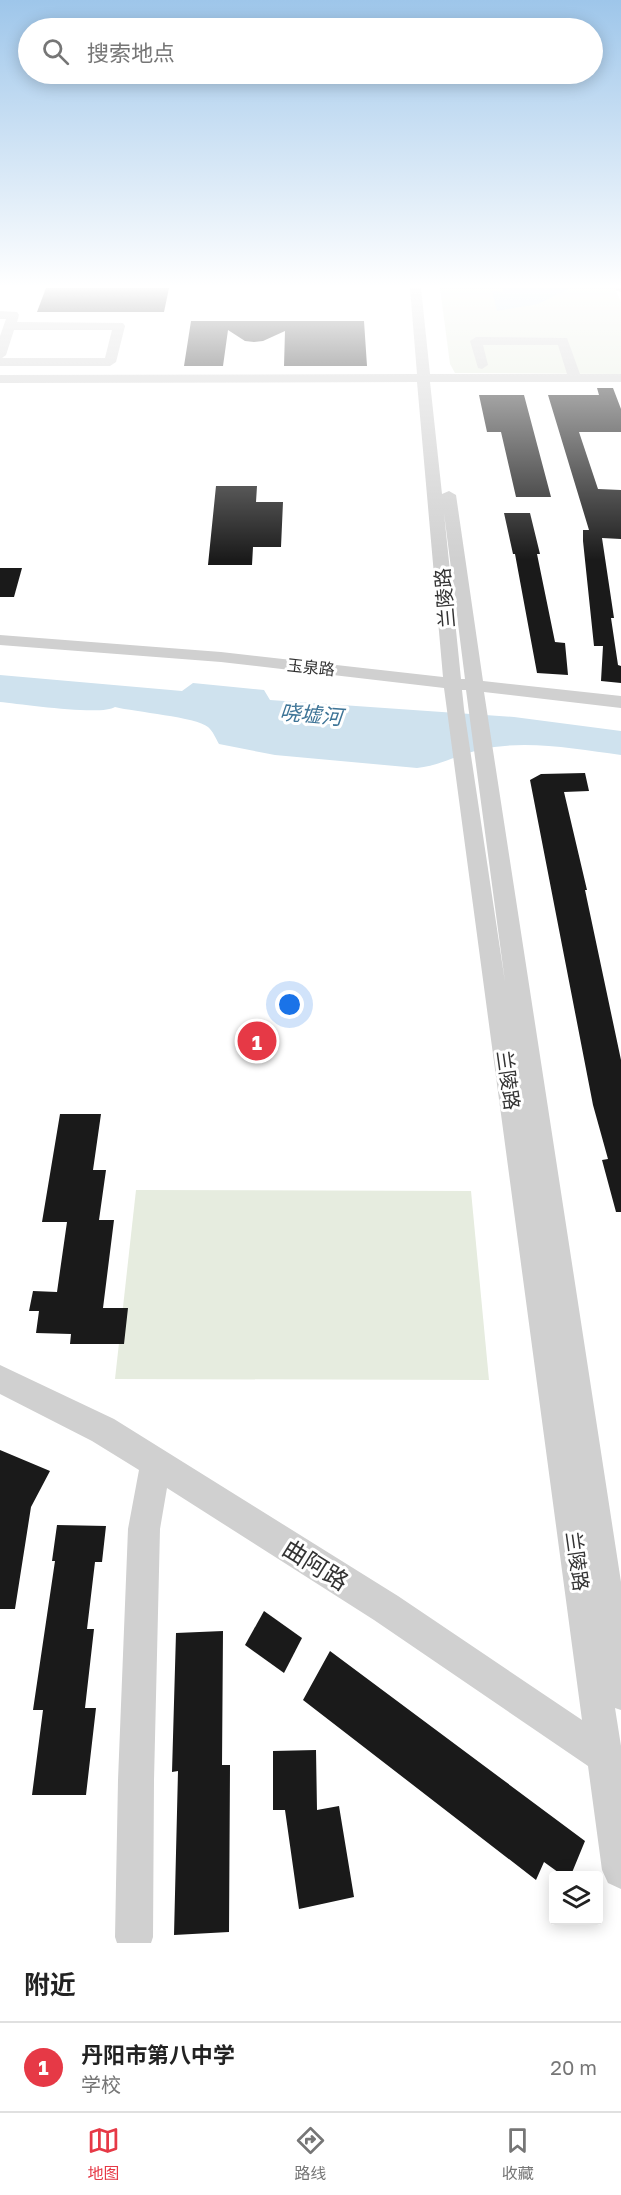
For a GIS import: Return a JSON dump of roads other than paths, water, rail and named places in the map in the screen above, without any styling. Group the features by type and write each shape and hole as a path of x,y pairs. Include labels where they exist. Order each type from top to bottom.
{"street":[{"path":"0,379 140,379"},
{"name":"兰陵路","path":"429,379 455,709 474,759 621,1693"},
{"name":"兰陵路","path":"429,379 477,707 474,759 613,1762 621,1870"},
{"name":"玉泉路","path":"0,640 221,657 621,702"},
{"name":"曲阿路","path":"0,1379 103,1430 156,1463 386,1608 613,1762"},
{"path":"135,1937 136,1780 144,1529 156,1463"}],"water":[{"name":"哓墟河","path":"0,675 182,691 193,683 264,690 270,700 514,717 621,731 621,755 550,746 514,745 479,750 417,768 275,755 219,744 208,727 191,720 115,707 78,710 0,702"}],"place":[{"name":"丹阳市第八中学","path":"257,1041"}]}
